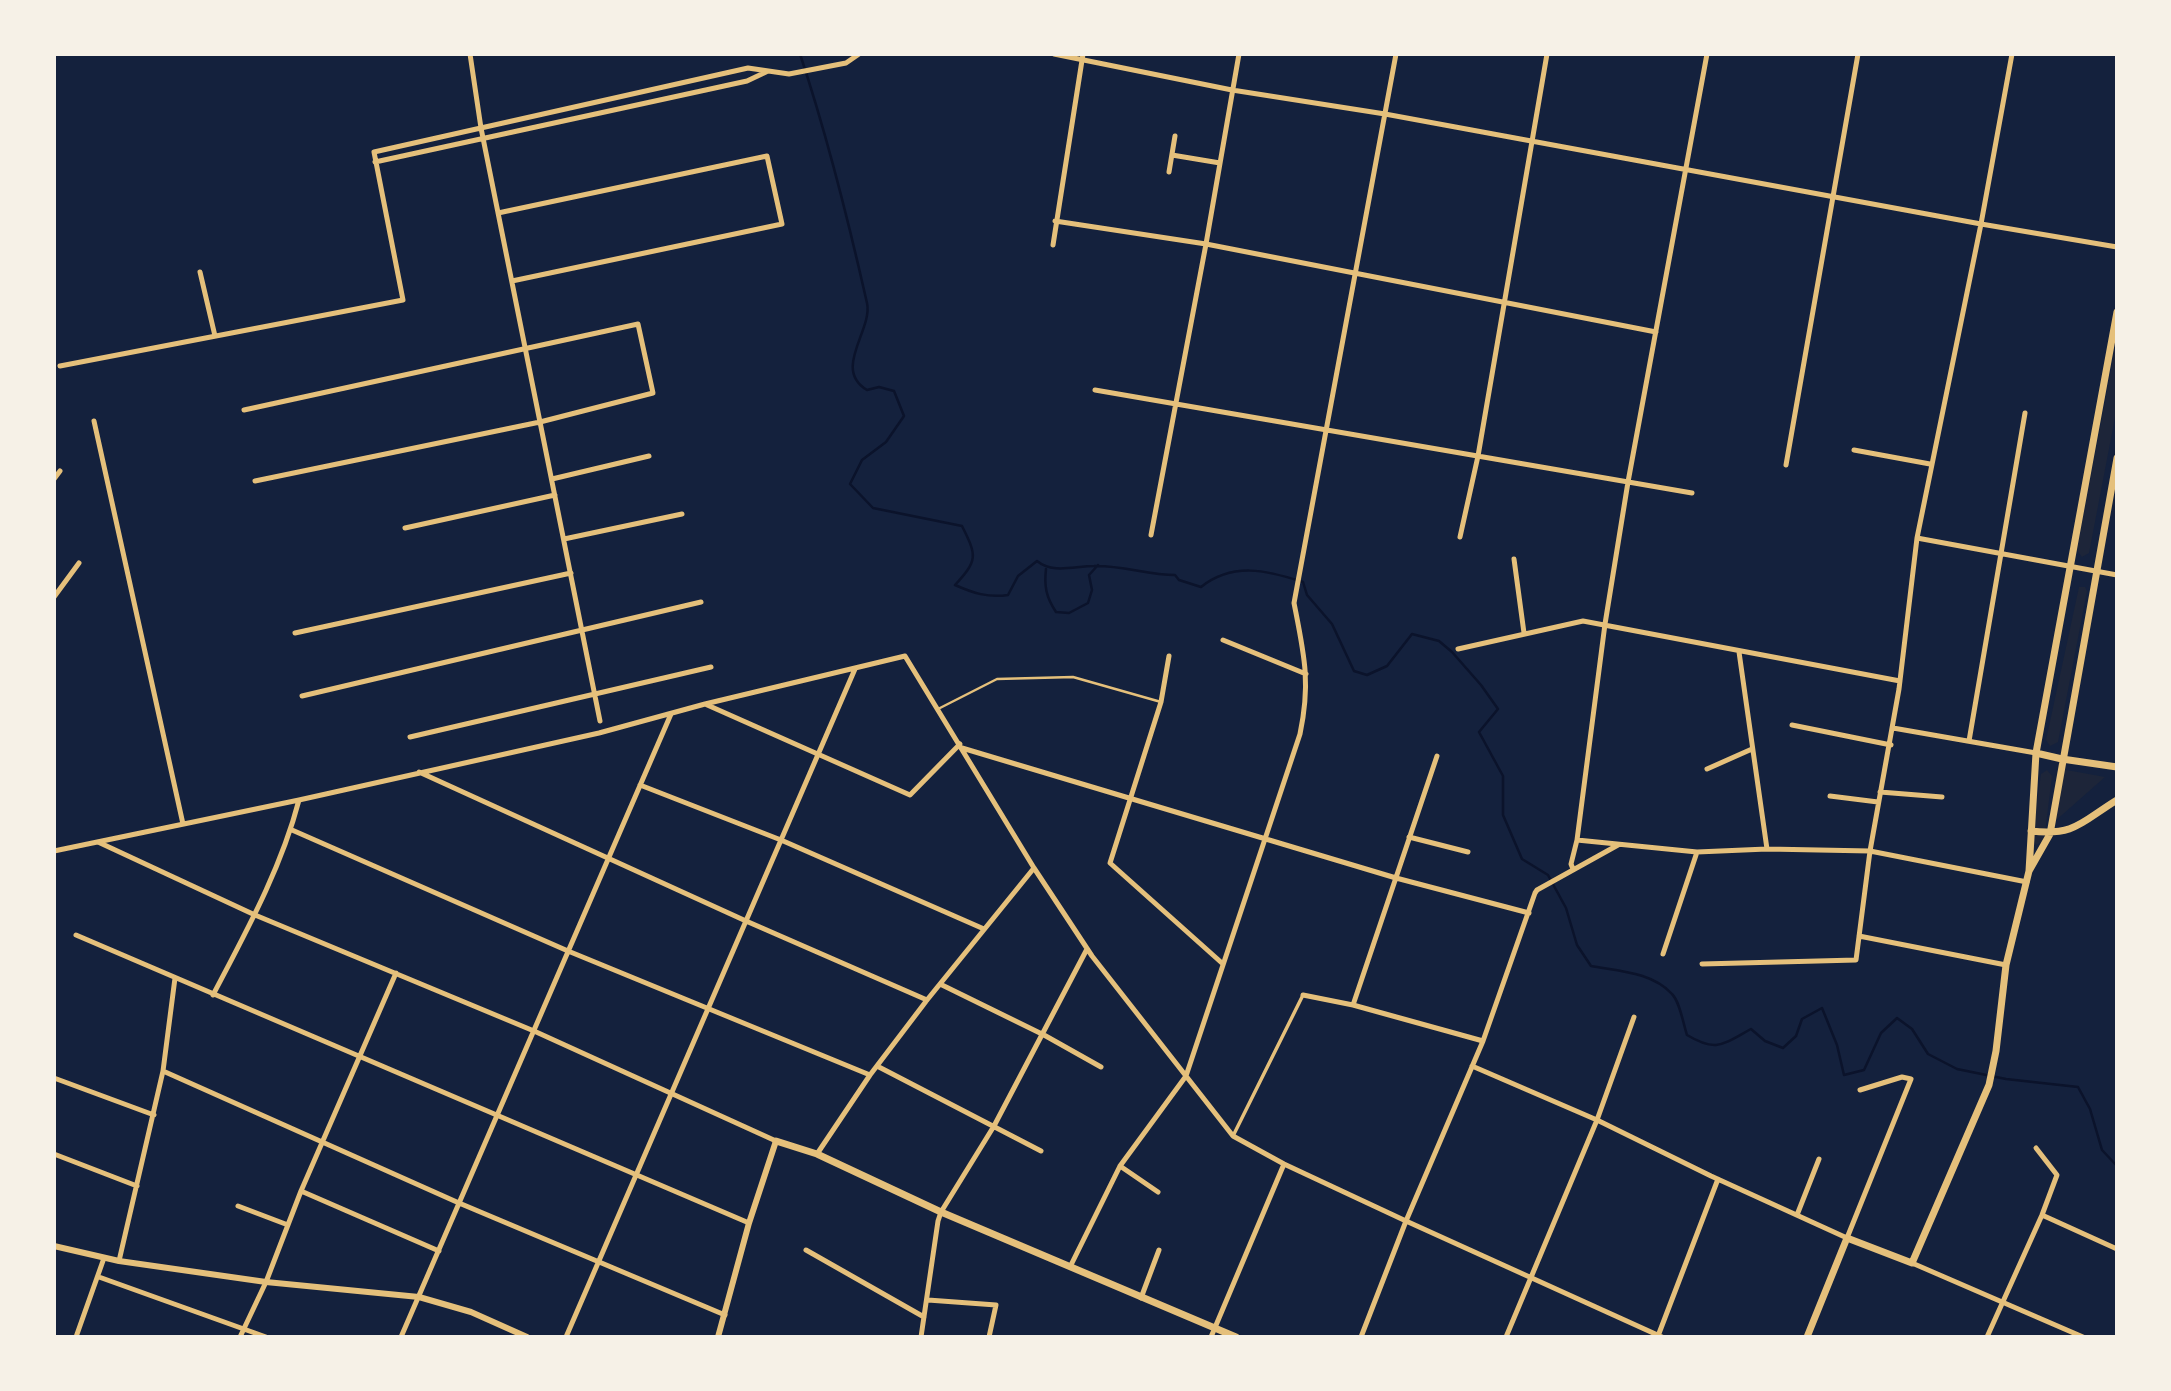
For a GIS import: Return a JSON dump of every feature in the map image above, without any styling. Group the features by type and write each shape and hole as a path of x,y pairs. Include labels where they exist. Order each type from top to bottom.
{"main road":[{"path":"1807,1337 1847,1238 1912,1263 1989,1085 1996,1051 2006,965 2029,871 2036,753 2117,312"},
{"path":"2029,871 2050,834 2117,458"},
{"path":"2036,753 2117,767"},
{"path":"2031,831 2050,834 2071,830 2117,800"},
{"path":"776,1141 817,1154 941,1212 1236,1337"}],"street":[{"path":"470,54 481,128 600,721"},
{"path":"60,366 402,300 373,152 748,68 789,74 846,62 859,54"},
{"path":"1054,54 1083,57 1232,90 1385,114 1981,225 2117,247"},
{"path":"1151,535 1206,244 1238,54"},
{"path":"1070,1267 1120,1166 1186,1076 1300,734 1307,704 1307,674 1294,603 1396,54"},
{"path":"1460,537 1478,456 1506,302 1547,54"},
{"path":"1572,870 1605,624 1628,482 1707,54"},
{"path":"1786,465 1858,54"},
{"path":"1702,964 1856,960 1878,802 1891,745 1917,538 1981,225 2012,54"},
{"path":"1053,245 1083,57"},
{"path":"375,162 747,80 769,71"},
{"path":"1168,172 1175,136"},
{"path":"1172,155 1220,163"},
{"path":"498,213 767,156 782,224 512,281"},
{"path":"1055,221 1206,244 1656,332"},
{"path":"200,272 215,336"},
{"path":"244,410 638,324 653,393 540,422 255,481"},
{"path":"1096,390 1692,493"},
{"path":"1969,741 2025,413"},
{"path":"94,421 183,824"},
{"path":"1854,450 1930,464"},
{"path":"552,478 649,456"},
{"path":"54,479 60,471"},
{"path":"405,528 555,495"},
{"path":"564,539 682,514"},
{"path":"1917,538 2117,575"},
{"path":"1514,559 1524,632"},
{"path":"54,597 79,563"},
{"path":"295,633 571,573"},
{"path":"302,696 701,602"},
{"path":"1458,649 1524,632 1583,621 1900,681"},
{"path":"1223,640 1307,674"},
{"path":"1739,652 1767,849"},
{"path":"54,850 299,800 599,733 705,704 905,656 1034,868 1087,949 1233,1136 1284,1164 1659,1336 1718,1179"},
{"path":"1169,656 1161,702 1110,863 1223,964"},
{"path":"410,737 711,667"},
{"path":"566,1337 855,668"},
{"path":"705,704 911,795 961,746"},
{"path":"401,1337 671,714"},
{"path":"1792,725 1891,745"},
{"path":"1893,728 2036,753"},
{"path":"961,746 1396,878 1529,913"},
{"path":"1707,769 1752,749"},
{"path":"1353,1005 1437,756"},
{"path":"419,772 927,1000"},
{"path":"640,785 781,839 984,929"},
{"path":"1880,792 1941,797"},
{"path":"1830,796 1878,802"},
{"path":"214,995 255,915 292,830 299,800"},
{"path":"292,830 568,951 870,1075"},
{"path":"1409,837 1468,852"},
{"path":"1577,840 1697,852 1767,849 1870,852 2027,882"},
{"path":"98,842 255,915 534,1031 776,1141 749,1223 718,1337"},
{"path":"1361,1337 1406,1221 1483,1041 1535,893 1618,845"},
{"path":"1663,954 1697,852"},
{"path":"817,1154 870,1075 1034,868"},
{"path":"76,935 749,1223"},
{"path":"1858,936 2006,965"},
{"path":"921,1337 941,1212 994,1126 1087,949"},
{"path":"240,1337 266,1282 301,1191 396,972"},
{"path":"120,1261 163,1071 175,978"},
{"path":"940,984 1044,1035 1101,1067"},
{"path":"1233,1136 1303,995 1353,1005 1483,1041"},
{"path":"1506,1337 1597,1119 1634,1017"},
{"path":"877,1066 1041,1151"},
{"path":"1472,1066 1597,1119 1718,1179 1847,1238 1911,1079 1902,1077 1860,1090"},
{"path":"163,1071 323,1144 725,1315"},
{"path":"54,1078 154,1115"},
{"path":"1987,1337 2057,1175 2036,1148"},
{"path":"54,1154 137,1186"},
{"path":"1797,1215 1819,1159"},
{"path":"1211,1337 1284,1164"},
{"path":"1120,1166 1158,1192"},
{"path":"301,1191 439,1251"},
{"path":"238,1206 288,1225"},
{"path":"2042,1215 2117,1249"},
{"path":"54,1246 120,1261 266,1282 419,1297 471,1312 527,1337"},
{"path":"806,1250 925,1317"},
{"path":"1141,1298 1159,1250"},
{"path":"76,1337 104,1258"},
{"path":"1912,1263 2083,1337"},
{"path":"99,1277 265,1337"},
{"path":"928,1300 996,1305 989,1337"}],"lane":[{"path":"937,709 997,679 1073,677 1161,702"}],"shaded area":[{"path":"2117,338 2117,407 2089,553 2082,557 2077,550"},
{"path":"2079,587 2085,587 2087,591 2058,742 2050,746 2046,740"},
{"path":"2061,769 2105,777 2054,822"},
{"path":"2047,770 2052,776 2044,841 2036,845 2032,838 2041,774"}],"waterway":[{"path":"800,54 836,177 867,303 865,325 853,360 853,371 857,381 867,390 879,387 894,391 904,416 886,442 862,460 850,484 873,508 962,526 973,557 968,569 955,585 981,594 1008,595 1018,576 1037,561 1057,568 1104,566 1175,575 1179,580 1201,587 1225,574 1238,571 1263,572 1303,582 1307,595 1332,624 1354,671 1367,675 1387,666 1412,634 1439,641 1481,685 1498,709 1479,732 1503,776 1503,815 1522,859 1548,875 1566,908 1577,945 1591,966 1645,977 1664,987 1677,1002 1687,1035 1706,1044 1720,1044 1751,1029 1765,1041 1783,1048 1796,1036 1802,1019 1822,1008 1837,1045 1844,1075 1864,1070 1881,1033 1897,1018 1912,1029 1928,1054 1957,1069 2006,1079 2078,1087 2090,1109 2102,1150 2117,1166"},
{"path":"1046,569 1046,591 1053,607 1056,612 1069,613 1088,603 1092,590 1089,575 1098,565"}]}
